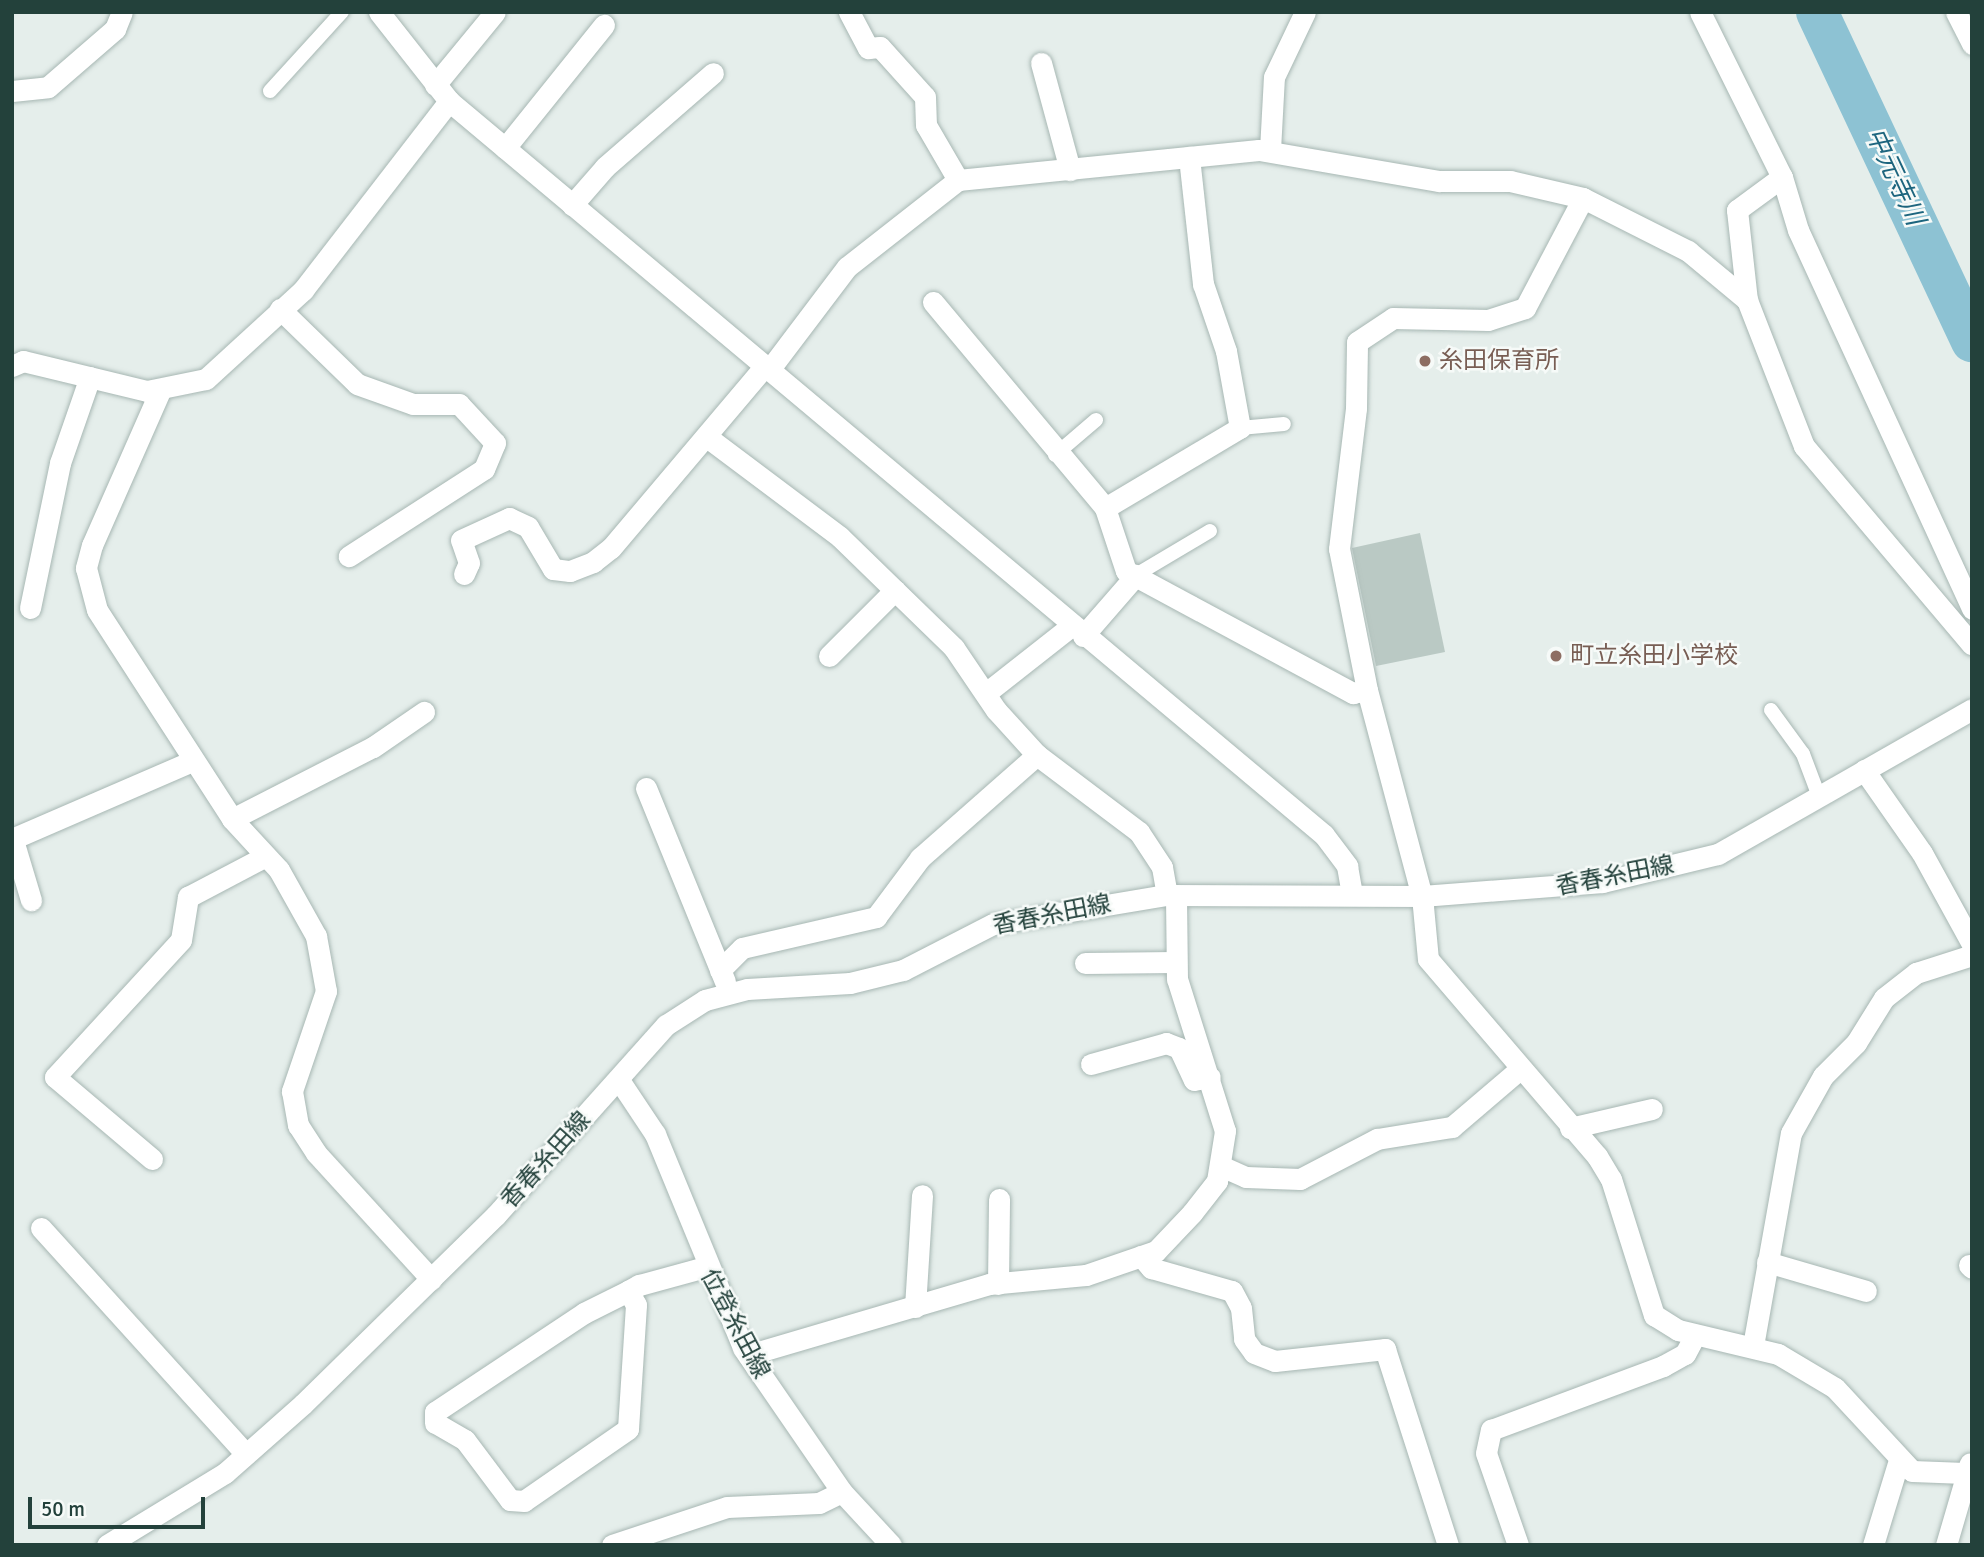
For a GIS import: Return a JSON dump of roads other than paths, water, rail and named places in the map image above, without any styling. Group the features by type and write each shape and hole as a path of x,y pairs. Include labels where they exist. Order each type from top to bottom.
{"street":[{"path":"12,91 48,87 115,29 122,12"},
{"path":"379,12 442,93 505,148 1077,631 1324,835 1347,866 1352,894"},
{"path":"12,366 23,361 160,391 206,379 303,290 442,93 495,12"},
{"path":"849,12 868,48 880,47 925,97 926,125 958,180"},
{"path":"1270,149 1274,77 1305,12"},
{"path":"1700,12 1782,177 1798,230 1972,609"},
{"path":"1956,12 1972,44"},
{"path":"505,148 604,25"},
{"path":"1041,63 1070,170"},
{"path":"572,205 606,167 713,73"},
{"path":"464,574 468,563 461,540 509,518 528,527 553,569 570,571 593,562 767,368 847,267 958,180 1270,149 1377,173 1510,181 1583,198 1688,251 1747,300"},
{"path":"1105,508 1240,428 1226,351 1203,284 1189,157"},
{"path":"1782,177 1737,210 1747,300 1804,446 1972,645"},
{"path":"1583,198 1525,307 1488,320 1393,318 1357,342 1356,408 1339,549 1367,690 1422,896 1428,959 1611,1179 1654,1315 1695,1335 1753,1346 1835,1388 1898,1463 1939,1476 1968,1467"},
{"path":"933,302 1055,455 1105,508 1126,571 1353,693 1367,690"},
{"path":"280,309 357,384 413,404 458,404 495,443 484,469 349,556"},
{"path":"30,608 60,463 90,377"},
{"path":"160,391 86,568 97,610 192,761 232,819 262,858 279,870 316,936 325,964 326,991 292,1091 298,1125 316,1153 431,1279"},
{"path":"707,437 840,537 954,648 986,693 1037,755 1139,832 1163,867 1171,895 1175,962 1182,1004 1210,1077 1225,1131 1221,1166 1192,1213 1156,1251 1086,1275 998,1284 748,1356"},
{"path":"986,693 1077,631 1136,575"},
{"path":"830,656 895,590"},
{"name":"香春糸田線","path":"108,1545 246,1454 431,1279 619,1080 666,1025 705,1000 730,994 850,983 903,970 993,924 1171,895 1422,896 1535,892 1717,854 1820,799 1864,770 1972,709"},
{"path":"232,819 373,747 424,712"},
{"path":"720,970 741,948 876,917 920,858 1037,755"},
{"path":"31,900 13,840 192,761"},
{"path":"1864,770 1922,853 1972,944"},
{"path":"646,788 730,994"},
{"path":"152,1159 55,1077 181,940 188,897 262,858"},
{"path":"1753,1346 1791,1133 1823,1076 1856,1043 1885,998 1916,973 1972,955"},
{"path":"1085,962 1175,962"},
{"path":"1091,1064 1166,1043 1179,1048 1194,1080 1210,1077"},
{"path":"1221,1166 1246,1177 1300,1179 1377,1139 1452,1127 1520,1069"},
{"name":"位登糸田線","path":"619,1080 655,1134 705,1267 748,1356 842,1493 891,1545"},
{"path":"1570,1128 1652,1109"},
{"path":"915,1307 922,1195"},
{"path":"998,1284 999,1199"},
{"path":"41,1228 246,1454"},
{"path":"1141,1256 1151,1268 1232,1291 1241,1308 1244,1339 1254,1353 1275,1361 1385,1349 1448,1545"},
{"path":"1767,1262 1866,1291"},
{"path":"628,1291 636,1305 628,1429 524,1501 510,1500 465,1440 435,1423 435,1412 628,1291 705,1267"},
{"path":"1518,1545 1486,1453 1491,1430 1663,1366 1685,1354 1695,1335"},
{"path":"1873,1545 1898,1463"},
{"path":"1946,1545 1968,1467"},
{"path":"612,1545 727,1507 819,1503 842,1493"}],"lane":[{"path":"270,91 342,12"},
{"path":"1055,455 1096,420"},
{"path":"1240,428 1284,424"},
{"path":"1136,575 1210,531"},
{"path":"1770,710 1804,754 1820,799"}],"waterway":[{"name":"中元寺川","path":"1817,12 1972,341"}],"place":[{"name":"糸田保育所","path":"1425,361"},
{"name":"町立糸田小学校","path":"1556,656"}]}
